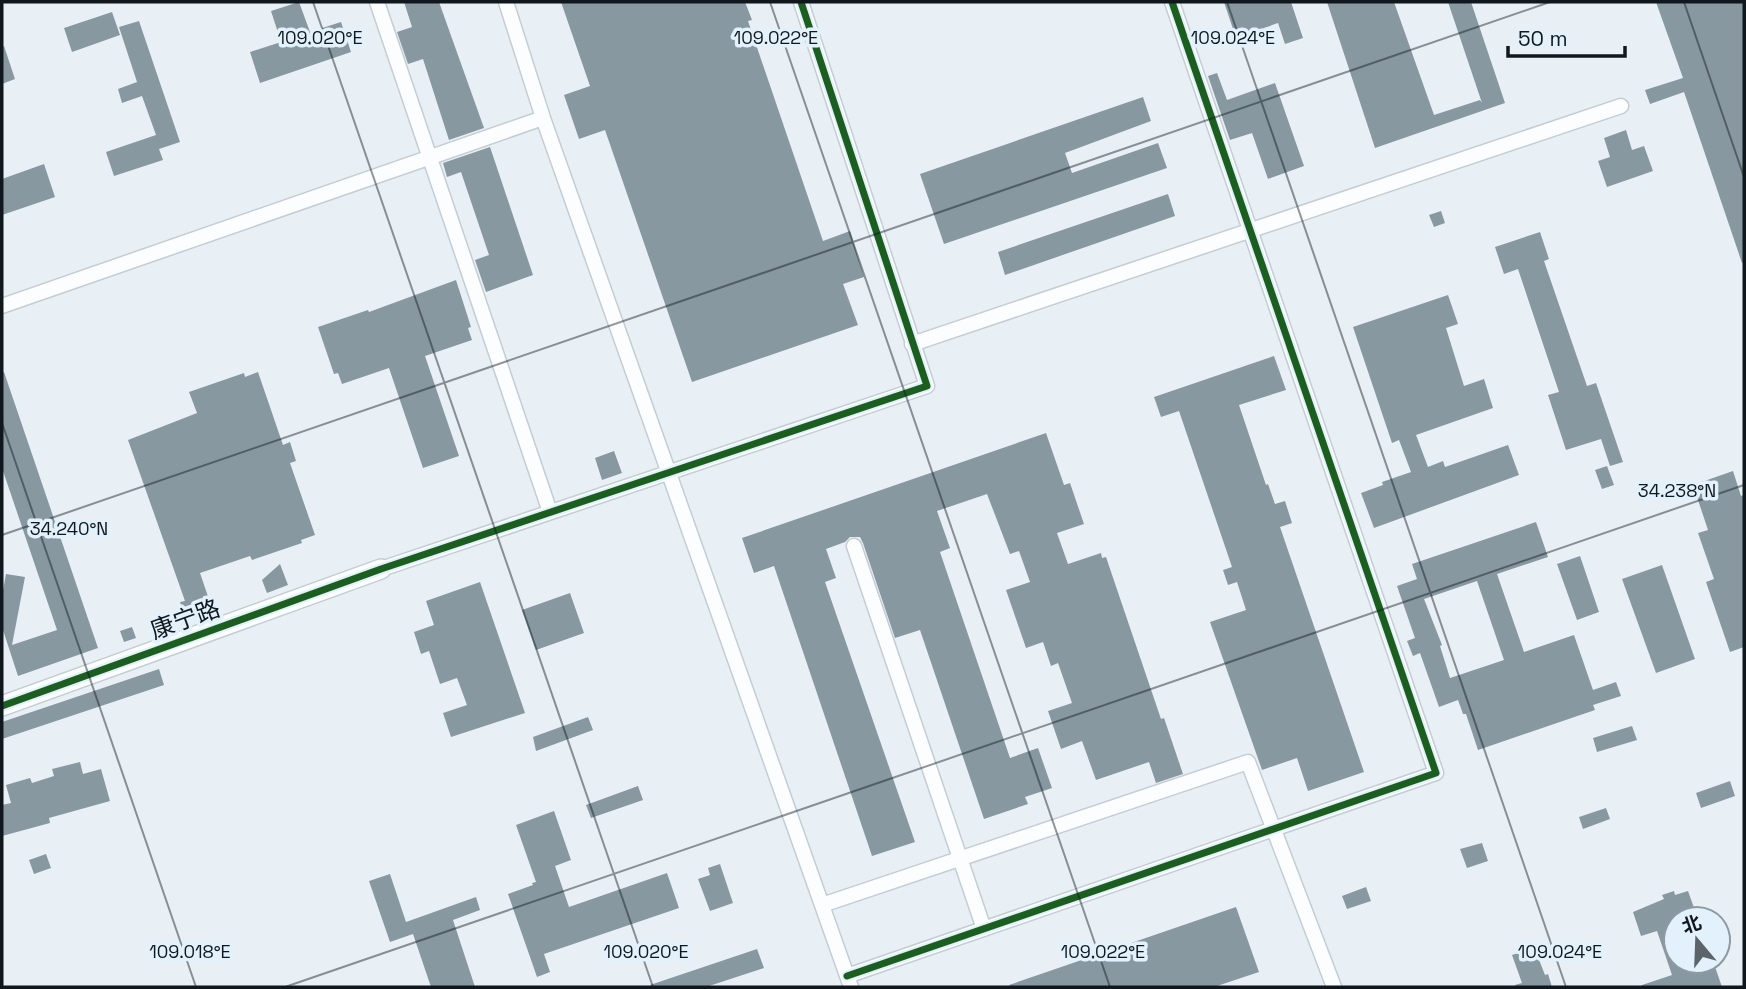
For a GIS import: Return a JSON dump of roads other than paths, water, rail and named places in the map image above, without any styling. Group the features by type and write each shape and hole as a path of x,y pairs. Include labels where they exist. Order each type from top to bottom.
{"street":[{"path":"377,2 550,512"},
{"path":"506,2 543,118 849,982 984,929 1436,773 1172,2"},
{"path":"381,569 927,386 801,2"},
{"path":"912,344 1621,106"},
{"path":"2,306 543,118"},
{"path":"854,546 984,929"},
{"name":"康宁路","path":"2,706 381,569"},
{"path":"822,905 1248,762 1334,987"}]}
